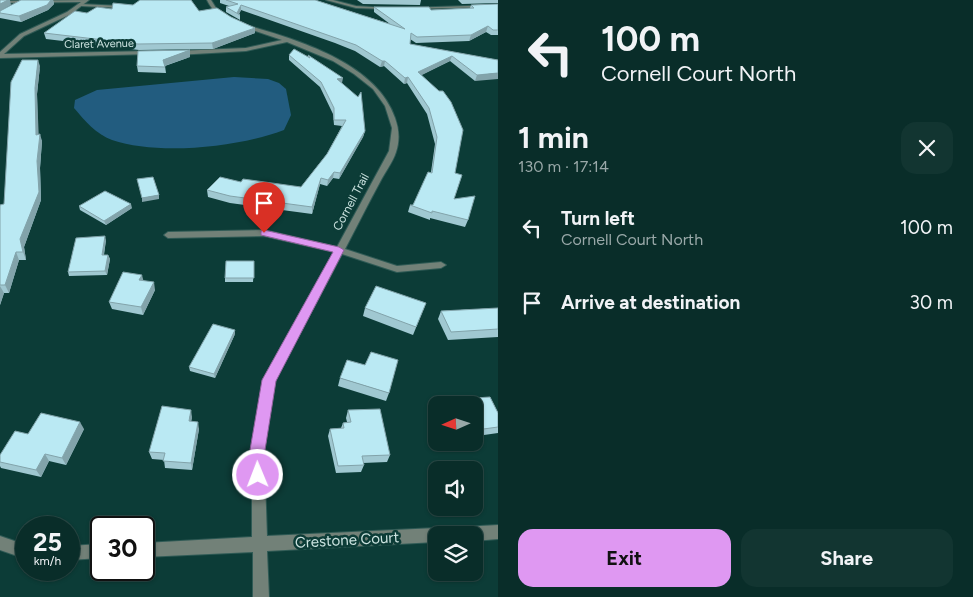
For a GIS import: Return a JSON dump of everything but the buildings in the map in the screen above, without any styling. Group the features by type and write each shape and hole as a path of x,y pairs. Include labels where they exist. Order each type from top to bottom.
{"street":[{"path":"0,2 87,0"},
{"path":"0,56 22,35 69,13 87,0"},
{"name":"Cornell Trail","path":"209,0 214,9 233,21 287,40 341,63 371,84 389,107 395,129 393,151 269,380 258,450 258,545 261,597"},
{"path":"328,0 356,7 391,8"},
{"path":"434,0 441,7"},
{"path":"398,8 498,6"},
{"path":"166,53 237,52 264,48 287,40"},
{"name":"Claret Avenue","path":"0,56 156,53"},
{"path":"168,235 264,233 339,250 397,269 442,265"},
{"path":"483,533 498,532"},
{"name":"Crestone Court","path":"155,550 428,535"},
{"path":"0,543 15,548"}],"lane":[{"path":"13,9 26,1"},
{"path":"81,5 126,8"}],"water":[{"path":"234,77 268,79 279,83 286,89 291,115 284,130 266,136 222,145 152,148 131,145 106,137 91,127 74,108 75,100 97,90"}],"route":[{"path":"258,475 258,450 269,380 339,250 264,233"}]}
